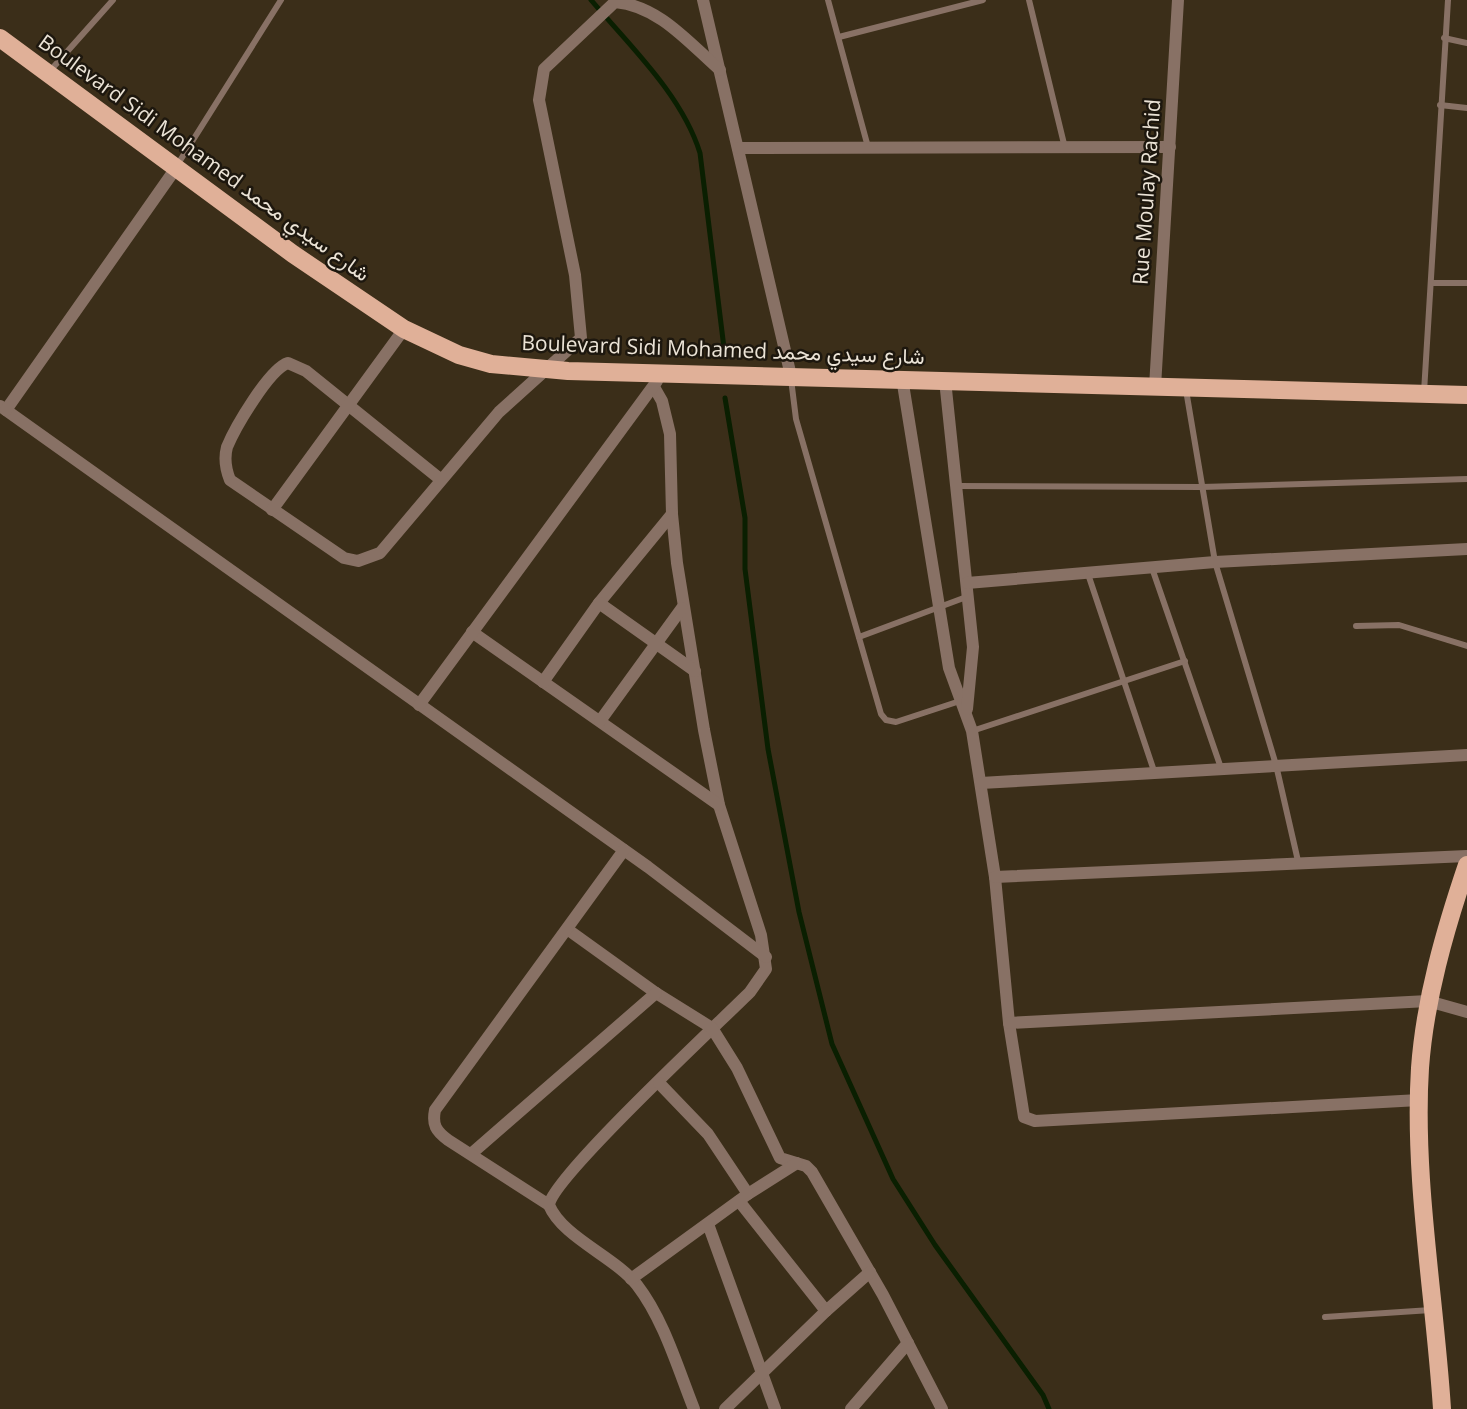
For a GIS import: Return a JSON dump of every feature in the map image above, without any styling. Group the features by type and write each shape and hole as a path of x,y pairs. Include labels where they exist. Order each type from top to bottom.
{"main road":[{"name":"Boulevard Sidi Mohamed شارع سيدي محمد","path":"0,38 293,254 404,329 459,355 491,364 658,380 791,376 902,378 1465,395"},
{"path":"1442,1409 1420,1153 1419,1100 1428,1001 1466,875"}],"street":[{"path":"704,0 791,376"},
{"name":"Rue Moulay Rachid","path":"1155,387 1178,0"},
{"path":"439,479 306,371 288,363 276,369 245,415 226,454 230,480 344,558 358,561 380,553 439,479 499,412 581,338 575,275 539,100 544,69 615,2 634,4 660,17 720,70"},
{"path":"738,148 1170,148"},
{"path":"176,168 3,408 624,850 766,957"},
{"path":"272,510 404,329"},
{"path":"902,378 950,668 966,702 981,783 995,877 1018,1093 1027,1120 1419,1100"},
{"path":"419,705 658,380"},
{"path":"549,1205 550,1196 560,1185 762,978 766,957 719,805 682,608 672,513 670,434 658,380"},
{"path":"945,380 968,590 973,666 966,702"},
{"path":"543,682 598,604 672,513"},
{"path":"968,590 1087,572 1215,562 1467,549"},
{"path":"598,604 695,671"},
{"path":"600,722 658,646 682,608"},
{"path":"472,632 719,805"},
{"path":"981,783 1467,755"},
{"path":"624,850 435,1110 433,1118 437,1132 549,1205 563,1224 631,1279 651,1309 694,1409"},
{"path":"995,877 1467,856"},
{"path":"567,929 656,993 712,1028 737,1068 780,1158 797,1163 812,1172 870,1272 942,1409"},
{"path":"471,1154 656,993"},
{"path":"1009,1023 1428,1001 1467,1012"},
{"path":"659,1083 708,1134 744,1198 826,1311"},
{"path":"631,1279 797,1163"},
{"path":"708,1224 775,1409"},
{"path":"725,1409 870,1272"},
{"path":"851,1409 908,1343"}],"lane":[{"path":"48,74 113,0"},
{"path":"176,168 281,0"},
{"path":"828,0 869,148"},
{"path":"839,37 983,0"},
{"path":"1029,0 1065,148"},
{"path":"1424,394 1433,283 1440,105 1448,0"},
{"path":"1444,38 1467,43"},
{"path":"1440,105 1467,108"},
{"path":"1433,283 1467,284"},
{"path":"791,376 794,412 876,700 886,720 896,722 966,702"},
{"path":"1186,388 1215,562 1276,765 1298,862"},
{"path":"957,486 1202,487 1467,479"},
{"path":"1152,568 1221,768"},
{"path":"1087,572 1154,771"},
{"path":"859,637 939,608 968,590"},
{"path":"1356,626 1399,625 1467,646"},
{"path":"972,731 1185,660"},
{"path":"1325,1317 1434,1310"}],"waterway":[{"path":"591,0 668,91 692,132 700,153 724,348"},
{"path":"725,398 745,518 745,569 768,749 799,912 832,1044 893,1179 935,1245 1043,1395 1049,1409"}]}
